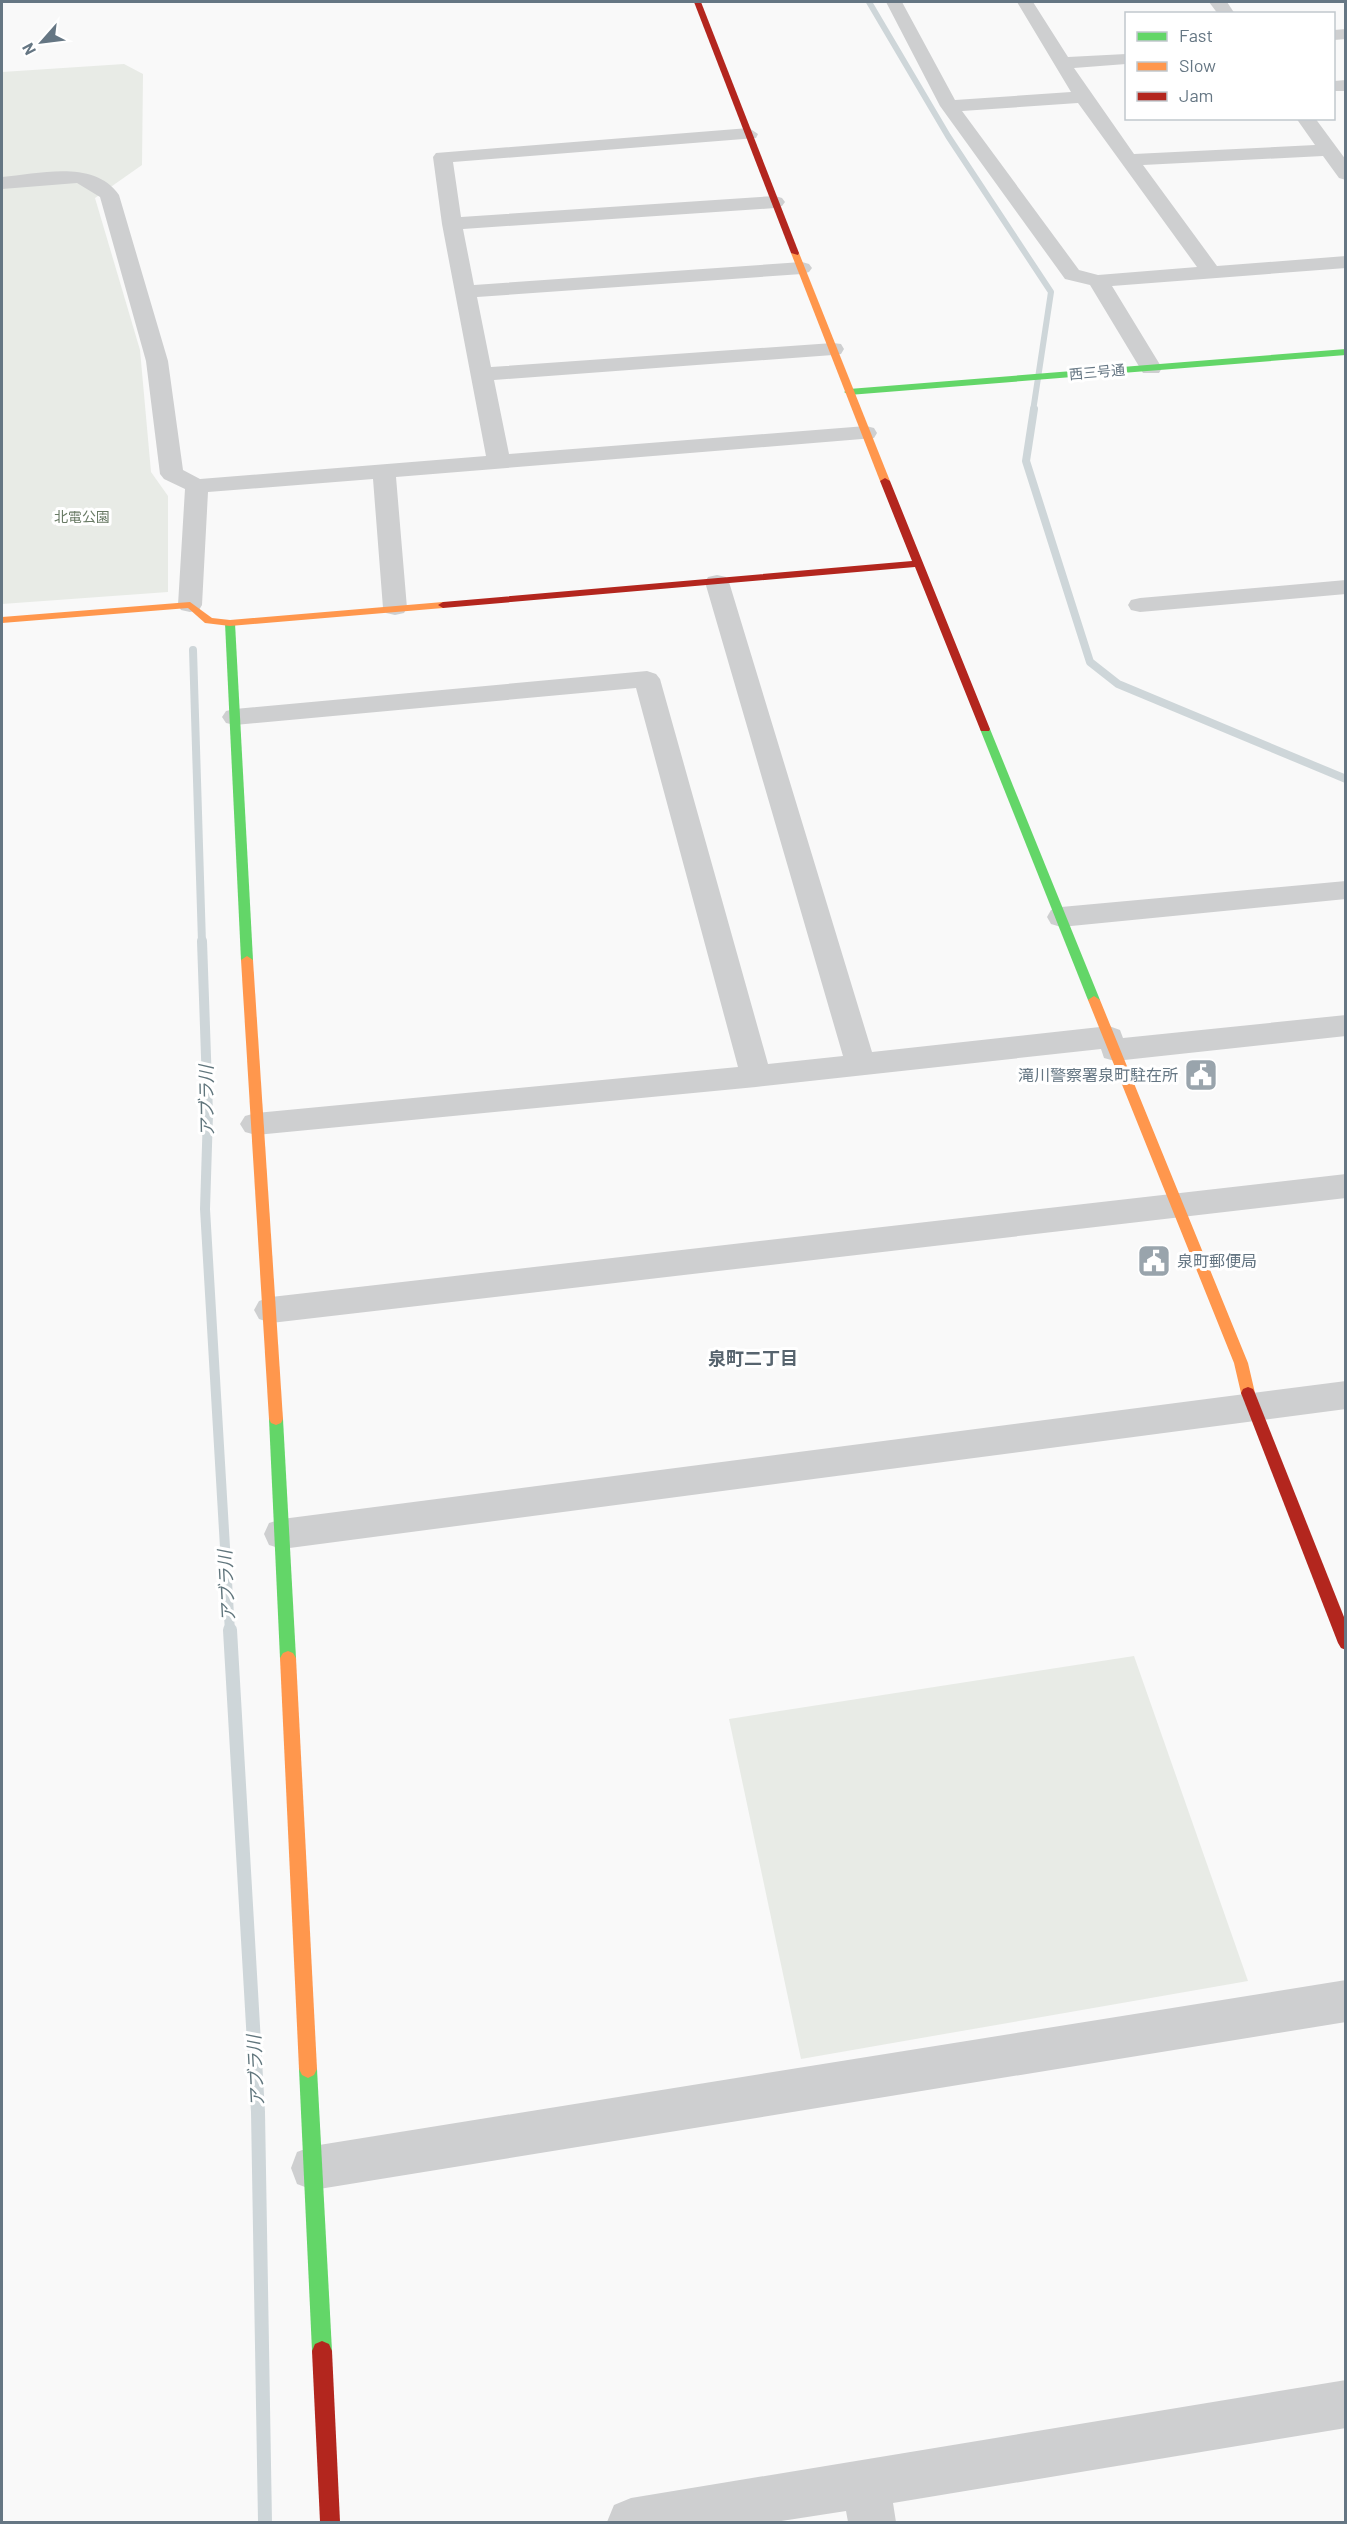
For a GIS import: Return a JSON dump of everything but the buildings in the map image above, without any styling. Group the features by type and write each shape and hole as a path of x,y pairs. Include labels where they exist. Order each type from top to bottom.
{"street":[{"path":"697,2 849,392 1241,1363 1251,1406 1346,1643"},
{"path":"894,2 949,106 1072,275 1098,281 1346,262"},
{"path":"1025,2 1083,98 1211,272"},
{"path":"1062,63 1125,59"},
{"path":"949,106 1083,98"},
{"path":"1307,120 1346,174"},
{"path":"499,463 452,224 443,157 749,134"},
{"path":"1129,160 1326,145 1346,139"},
{"path":"2,183 80,177 96,184 109,195 157,361 172,474 197,486 384,473 866,433"},
{"path":"452,224 775,202"},
{"path":"465,292 802,268"},
{"path":"1098,281 1151,368"},
{"path":"481,374 833,349"},
{"name":"西三号通","path":"849,392 1346,352"},
{"path":"384,473 395,608"},
{"path":"190,605 197,486"},
{"path":"2,620 190,605 208,621 230,623 918,564"},
{"path":"717,582 861,1065"},
{"path":"1140,605 1346,587"},
{"path":"230,623 256,1124 271,1310 330,2523"},
{"path":"235,717 647,679 756,1076"},
{"path":"1061,917 1346,890"},
{"path":"256,1124 861,1065 1346,1025"},
{"path":"271,1310 1346,1186"},
{"path":"282,1534 1346,1395"},
{"path":"313,2168 1346,2001"},
{"path":"631,2523 868,2503 1346,2404"}],"green space":[{"name":"北電公園","path":"124,64 143,74 142,165 95,198 140,350 151,472 168,496 168,592 2,604 2,72"},
{"path":"1134,1656 1248,1981 801,2059 729,1719"}],"waterway":[{"path":"869,2 948,136 1051,292 1033,411"},
{"path":"1034,409 1026,461 1090,662 1118,684 1346,779"},
{"name":"アブラ川","path":"193,650 202,943"},
{"name":"アブラ川","path":"202,941 208,1114 205,1209 230,1632"},
{"name":"アブラ川","path":"230,1630 258,2112 265,2522"}],"traffic: fast":[{"path":"849,392 1346,352"},
{"path":"230,623 247,960"},
{"path":"985,729 1094,1000"},
{"path":"276,1419 288,1658"},
{"path":"308,2069 322,2351"}],"traffic: slow":[{"path":"795,253 885,481"},
{"path":"2,620 190,605 209,621 230,623 443,605"},
{"path":"247,960 276,1419"},
{"path":"1094,1000 1241,1363 1248,1393"},
{"path":"288,1658 308,2069"}],"traffic: jam":[{"path":"697,2 795,253"},
{"path":"885,481 985,729"},
{"path":"443,605 918,564"},
{"path":"1248,1393 1346,1643"},
{"path":"322,2351 330,2522"}],"place":[{"name":"滝川警察署泉町駐在所","path":"1201,1075"},
{"name":"泉町郵便局","path":"1154,1261"}],"district":[{"name":"泉町二丁目","path":"753,1359"}]}
